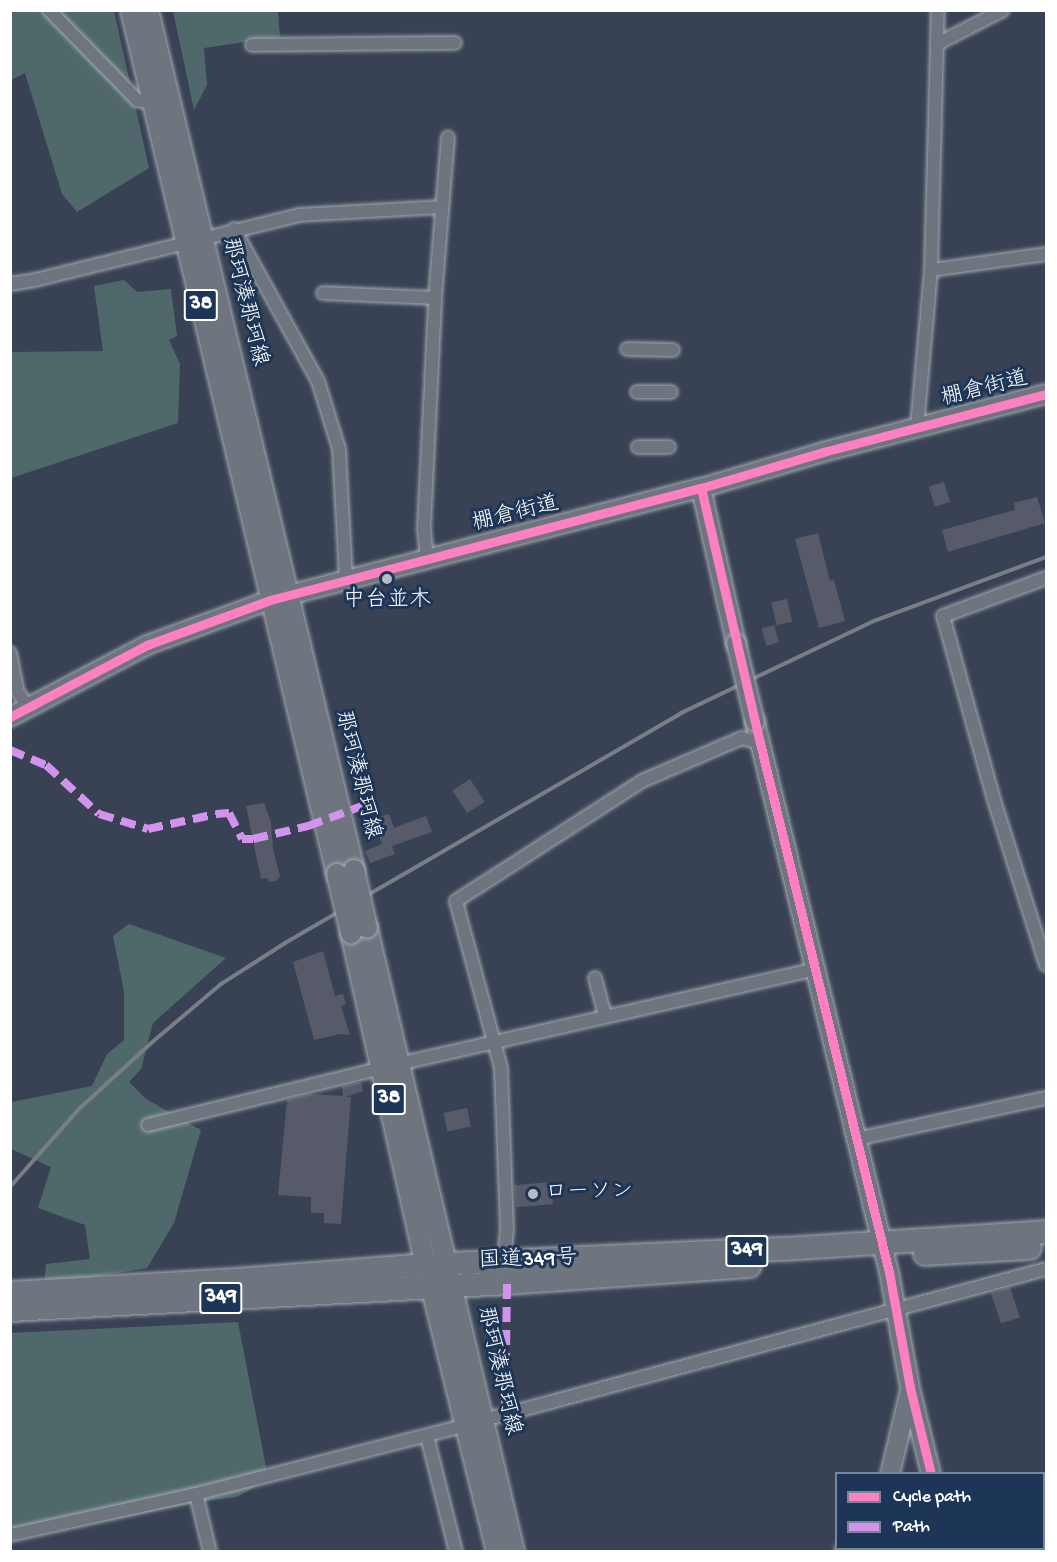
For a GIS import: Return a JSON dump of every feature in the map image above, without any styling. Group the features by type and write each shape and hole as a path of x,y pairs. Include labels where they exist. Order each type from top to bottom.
{"highway":[{"name":"国道349号","path":"10,1310 443,1286 883,1250 1047,1232"},
{"name":"国道349号","path":"10,1293 236,1280 437,1264 1047,1247"}],"main road":[{"name":"那珂湊那珂線","path":"131,10 153,103 194,241"},
{"name":"那珂湊那珂線","path":"148,10 194,241 346,872 475,1422 497,1551"},
{"name":"那珂湊那珂線","path":"475,1422 514,1551"}],"street":[{"path":"49,10 137,100 153,103"},
{"path":"917,427 932,270 938,10"},
{"path":"937,44 1003,10"},
{"path":"252,45 455,42"},
{"path":"427,558 424,527 435,298 448,138"},
{"path":"10,284 299,215 441,207"},
{"path":"234,229 318,381 339,449 346,579"},
{"path":"932,270 1047,254"},
{"path":"323,293 435,298"},
{"path":"627,349 673,350"},
{"path":"637,392 671,392"},
{"name":"棚倉街道","path":"10,717 147,645 279,597 701,488 917,427 1047,394"},
{"path":"638,447 669,447"},
{"path":"701,488 736,643 883,1250 897,1310 910,1388 931,1472"},
{"path":"1047,578 943,616 994,800 1047,965"},
{"path":"10,653 17,690 28,708"},
{"path":"504,1262 507,1227 501,1068 456,900 642,781 742,738 760,743"},
{"path":"148,1125 390,1066 815,969"},
{"path":"595,978 605,1016"},
{"path":"856,1139 1047,1098"},
{"path":"10,1535 196,1494 427,1436 1047,1269"},
{"path":"890,1472 910,1388"},
{"path":"427,1436 456,1551"},
{"path":"196,1494 210,1551"}],"green space":[{"path":"11,11 114,11 149,168 77,212 62,194 25,73 11,80"},
{"path":"173,11 278,11 280,37 204,48 207,85 194,110"},
{"path":"124,280 137,292 171,289 177,336 169,340 180,364 178,423 11,478 11,352 103,351 94,286"},
{"path":"129,924 226,958 153,1023 141,1069 129,1082 146,1099 201,1130 174,1223 147,1268 44,1285 46,1264 90,1259 85,1225 38,1208 51,1167 11,1149 11,1102 92,1086 107,1054 124,1040 124,992 113,936"},
{"path":"238,1322 267,1472 256,1486 237,1497 198,1502 11,1540 10,1333"}],"building":[{"path":"944,482 950,502 935,507 929,487"},
{"path":"1037,497 1045,523 948,552 942,530 1015,510 1014,503"},
{"path":"818,533 830,581 834,580 845,621 819,628 795,539"},
{"path":"787,599 792,621 777,625 771,603"},
{"path":"774,625 779,642 766,646 762,629"},
{"path":"470,779 485,802 467,813 452,790"},
{"path":"264,803 271,822 273,849 280,876 276,881 269,882 268,878 261,879 246,806"},
{"path":"389,814 394,828 426,816 432,832 392,846 395,854 370,863 365,851 382,844 373,819"},
{"path":"323,951 335,996 343,994 346,1004 341,1006 350,1035 340,1034 314,1040 293,962"},
{"path":"361,1082 363,1091 346,1097 351,1097 341,1224 324,1223 324,1213 311,1213 311,1197 278,1195 287,1100 310,1094 343,1096 342,1086"},
{"path":"467,1108 471,1127 447,1132 444,1113"},
{"name":"ローソン","path":"551,1182 553,1204 516,1207 514,1185"},
{"path":"1010,1287 1020,1317 1001,1324 991,1293"}],"railway":[{"path":"10,1187 80,1108 150,1044 221,984 285,943 681,713 874,621 1046,557"}],"marked path":[{"path":"10,750 46,765 99,814 148,829 229,813 242,839 253,839 308,826 373,802"},
{"path":"505,1414 507,1283"}],"cycle path":[{"path":"10,717 147,645 270,600 701,488 823,452 1046,394"},
{"path":"701,488 760,743 889,1272 910,1388 931,1472"}],"place":[{"name":"中台並木","path":"387,579"},
{"name":"ローソン","path":"533,1194"}]}
